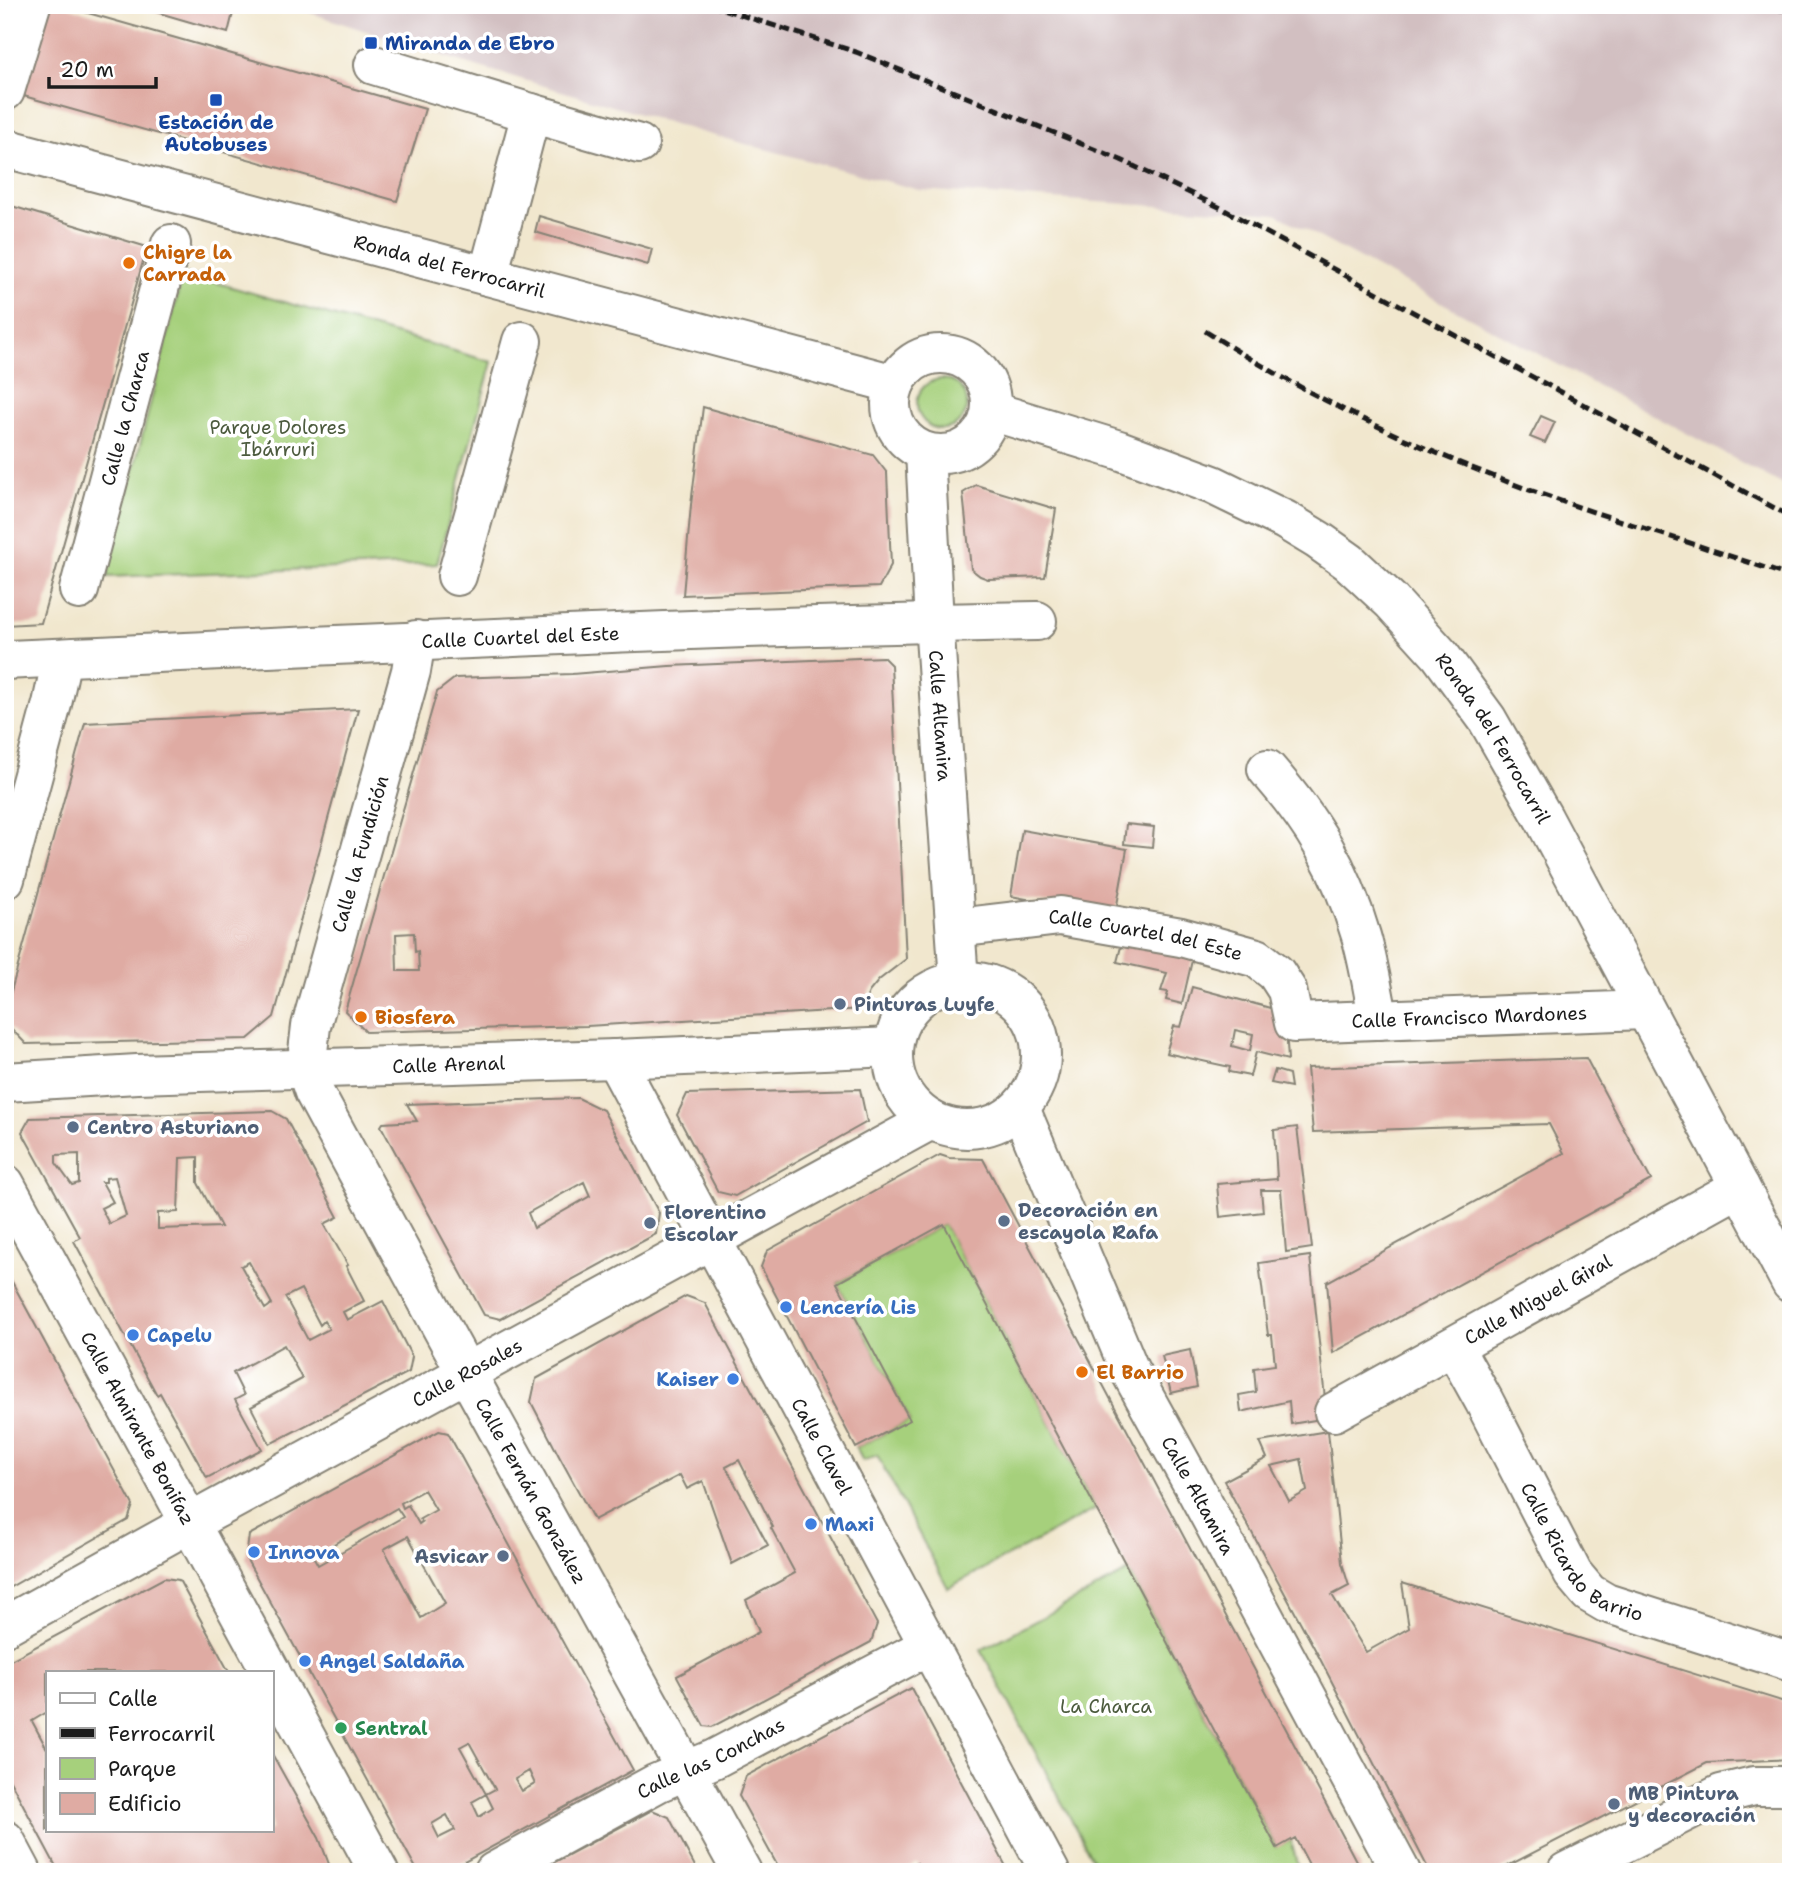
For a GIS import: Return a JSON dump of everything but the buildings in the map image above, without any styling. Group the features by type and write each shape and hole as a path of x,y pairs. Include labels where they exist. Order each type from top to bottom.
{"street":[{"path":"5,91 31,5"},
{"path":"374,65 639,144"},
{"path":"488,275 531,113"},
{"name":"Ronda del Ferrocarril","path":"5,148 895,384"},
{"name":"Calle la Charca","path":"79,590 171,244"},
{"path":"457,576 522,341"},
{"path":"943,354 957,356 983,376 990,392 991,411 979,438 968,447 955,453 925,453 907,441 894,422 891,402 895,384 904,369 930,355 943,354"},
{"name":"Ronda del Ferrocarril","path":"991,411 1119,450 1213,485 1285,520 1318,540 1349,562 1391,601 1440,655 1486,719 1544,819 1791,1283"},
{"name":"Calle Altamira","path":"925,453 959,981"},
{"name":"Calle Cuartel del Este","path":"5,660 416,640 934,622 1037,621"},
{"name":"Calle la Fundición","path":"306,1069 311,1026 408,682 416,640"},
{"path":"5,879 62,658"},
{"path":"1267,769 1313,827 1335,866 1362,939 1379,1020"},
{"name":"Calle Cuartel del Este","path":"956,928 1060,916 1181,937 1257,958 1276,972 1287,990 1294,1023"},
{"path":"959,981 979,981 1016,998 1030,1014 1038,1032 1042,1052 1040,1073 1020,1108 1001,1122 977,1129 953,1128 930,1120 913,1106 901,1089 894,1068 893,1047 900,1023 914,1002 935,988 959,981"},
{"name":"Calle Francisco Mardones","path":"1294,1023 1645,1010"},
{"name":"Calle Arenal","path":"5,1082 137,1074 893,1047"},
{"name":"Calle Clavel","path":"615,1059 1050,1872"},
{"name":"Calle Fernán González","path":"306,1069 320,1103 743,1872"},
{"name":"Calle Altamira","path":"1020,1108 1130,1371 1401,1872"},
{"name":"Calle Rosales","path":"5,1626 930,1120"},
{"name":"Calle Almirante Bonifaz","path":"5,1184 270,1671"},
{"name":"Calle Miguel Giral","path":"1334,1412 1740,1187"},
{"name":"Calle Ricardo Barrio","path":"1454,1347 1573,1574 1589,1593 1606,1603 1791,1662"},
{"name":"Calle las Conchas","path":"494,1872 657,1783 714,1759 928,1646"},
{"name":"Calle Almirante Bonifaz","path":"273,1676 379,1872"},
{"path":"1567,1872 1721,1794 1754,1786 1791,1786"},
{"path":"5,1840 22,1872"}],"shaded area":[{"path":"286,5 1791,5 1791,489 1276,214 919,190 704,133 449,58"}],"green space":[{"name":"Parque Dolores Ibárruri","path":"183,273 492,362 437,564 107,577"},
{"path":"942,379 960,386 967,404 960,422 942,429 924,422 917,404 924,386"},
{"path":"944,1224 1096,1509 948,1588 877,1455 863,1461 856,1448 910,1420 837,1283"},
{"name":"La Charca","path":"1129,1571 1276,1847 1291,1840 1299,1872 1099,1872 981,1650"}],"railway":[{"path":"710,5 856,52 1121,160 1221,208 1791,517"},
{"path":"1743,5 1791,11"},
{"path":"1205,331 1320,398 1441,455 1557,500 1791,577"}],"place":[{"name":"Miranda de Ebro","path":"371,43"},
{"name":"Estación de Autobuses","path":"216,100"},
{"name":"Chigre la Carrada","path":"129,263"},
{"name":"Pinturas Luyfe","path":"840,1004"},
{"name":"Biosfera","path":"361,1017"},
{"name":"Centro Asturiano","path":"73,1127"},
{"name":"Decoración en escayola Rafa","path":"1004,1221"},
{"name":"Florentino Escolar","path":"650,1223"},
{"name":"Lencería Lis","path":"786,1307"},
{"name":"Capelu","path":"133,1335"},
{"name":"El Barrio","path":"1082,1372"},
{"name":"Kaiser","path":"733,1379"},
{"name":"Maxi","path":"811,1524"},
{"name":"Innova","path":"254,1552"},
{"name":"Asvicar","path":"503,1556"},
{"name":"Angel Saldaña","path":"305,1661"},
{"name":"Sentral","path":"341,1728"},
{"name":"MB Pintura y decoración","path":"1614,1804"}]}
